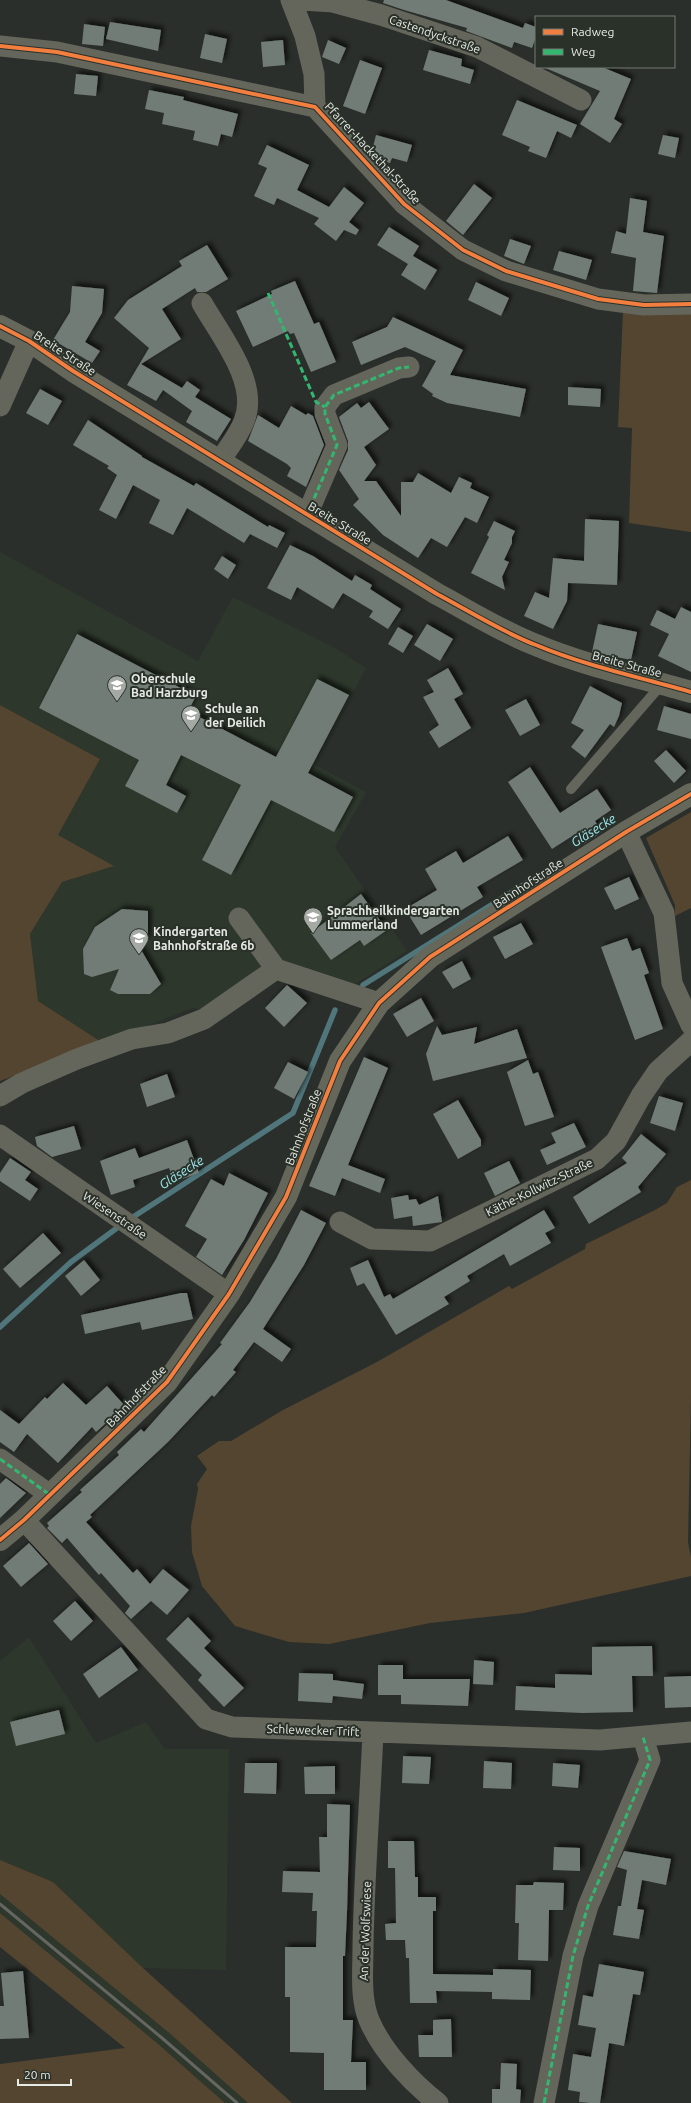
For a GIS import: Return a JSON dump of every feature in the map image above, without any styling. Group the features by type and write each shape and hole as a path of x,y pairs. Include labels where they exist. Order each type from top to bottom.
{"street":[{"path":"291,0 304,36 314,74 315,107"},
{"name":"Castendyckstraße","path":"303,0 340,4 478,47 581,100"},
{"name":"Pfarrer-Hackethal-Straße","path":"0,46 57,52 315,107 404,204 462,250 506,271 598,299 644,305 691,304"},
{"path":"202,303 237,363 243,376 248,398 244,422 220,460"},
{"name":"Breite Straße","path":"0,326 29,341 74,371 436,594 535,645 568,657 691,692"},
{"path":"0,406 29,341"},
{"name":"Breite Straße","path":"307,515 337,445 325,407 334,395 398,368 409,367"},
{"name":"Bahnhofstraße","path":"0,1540 24,1520 167,1382 229,1294 286,1197 340,1060 379,1003 430,957 626,832 691,794"},
{"path":"626,832 664,913 672,982 691,1025"},
{"path":"239,918 276,969 379,1003"},
{"path":"0,1096 22,1083 132,1039 168,1033 204,1019 276,969"},
{"name":"Käthe-Kollwitz-Straße","path":"340,1222 372,1239 430,1241 597,1159 616,1141 628,1123 641,1096 658,1071 691,1042"},
{"name":"Wiesenstraße","path":"0,1135 229,1294"},
{"path":"0,1459 50,1495"},
{"name":"Schlewecker Trift","path":"24,1520 206,1719 232,1727 600,1740 691,1732"},
{"name":"An der Wolfswiese","path":"373,1732 363,1928 363,1993 369,2019 383,2043 398,2065 423,2091 438,2103"},
{"path":"544,2103 573,1956 586,1913 650,1760 643,1737"}],"lane":[{"path":"571,789 662,684"}],"shaded area":[{"path":"623,312 691,314 691,532 629,523 632,428 618,427"},
{"name":"Schule an der Deilich","path":"0,552 198,661 233,597 335,648 366,668 315,765 366,792 335,847 407,951 349,988 279,965 204,1010 193,1008 103,1043 38,1001 30,934 62,882 113,866 58,835 100,759 0,705"},
{"path":"0,705 100,759 58,835 114,866 62,882 30,934 38,1001 103,1043 0,1081"},
{"path":"691,812 691,908 675,916 675,905 646,838"},
{"path":"691,1180 691,1397 688,1542 691,1557 691,1576 524,1613 430,1623 329,1644 289,1642 235,1626 202,1586 192,1552 191,1526 198,1489 197,1484 207,1469 197,1456 219,1441 231,1441 283,1410 377,1362 509,1286 512,1289 585,1249 586,1244 655,1210 667,1203 677,1187"},
{"path":"29,1637 96,1743 146,1722 165,1749 229,1749 226,1970 143,1968 53,1882 0,1860 0,1661"},
{"path":"0,1860 53,1882 143,1968 292,2103 248,2103 168,2032 0,1894"},
{"path":"0,1894 168,2032 248,2103 225,2103 157,2043 0,1913"},
{"path":"0,1913 157,2043 225,2103 0,2103 0,2064 125,2048 0,1947"}],"building":[{"path":"384,0 446,0 523,28 525,23 535,27 535,40 532,48 514,42 512,48 466,31 467,28 383,3"},
{"path":"110,22 161,30 158,51 106,39"},
{"path":"84,24 105,27 103,46 82,44"},
{"path":"205,34 227,39 222,63 200,58"},
{"path":"283,40 285,65 263,67 261,42"},
{"path":"328,40 346,48 339,64 322,57"},
{"path":"429,50 462,59 461,66 474,70 470,84 423,70"},
{"path":"360,60 382,68 365,114 343,106"},
{"path":"545,68 604,68 631,79 614,119 622,124 610,143 580,124 600,91"},
{"path":"76,74 98,76 96,96 74,94"},
{"path":"149,90 184,97 183,100 238,114 232,137 221,134 218,146 193,140 195,131 162,124 164,113 145,109"},
{"path":"517,100 577,125 571,138 557,131 546,158 528,151 530,147 502,135"},
{"path":"376,135 412,145 407,162 392,158 390,163 380,160 372,151"},
{"path":"663,135 679,138 675,158 658,154"},
{"path":"267,145 309,165 297,190 329,207 344,187 364,203 349,222 359,230 356,235 344,230 336,241 314,224 319,218 277,198 274,205 254,196 267,168 258,164"},
{"path":"474,184 492,198 463,235 446,221"},
{"path":"630,198 647,201 643,232 664,236 657,293 633,291 636,258 611,253 616,231 626,234"},
{"path":"389,227 419,246 408,264 377,245"},
{"path":"510,239 531,246 524,264 504,256"},
{"path":"207,245 228,279 206,292 197,292 195,288 162,309 181,339 141,364 182,388 187,381 200,390 195,397 231,419 217,441 186,422 192,411 163,390 156,401 127,385 149,348 114,318 128,300 182,266 179,261"},
{"path":"559,251 592,260 586,280 553,270"},
{"path":"413,256 437,270 425,290 401,275"},
{"path":"295,281 314,324 319,322 336,362 311,372 294,333 290,334 288,331 253,347 236,311 272,294 271,291"},
{"path":"476,282 509,298 501,316 468,300"},
{"path":"72,286 104,289 102,313 85,342 100,351 92,363 53,340 70,312"},
{"path":"393,317 463,350 450,375 526,389 520,417 447,403 432,396 433,394 422,386 436,361 405,347 361,365 352,342 387,327"},
{"path":"568,387 601,389 600,407 568,405"},
{"path":"40,389 62,401 48,425 26,413"},
{"path":"369,402 389,429 364,447 376,465 364,481 376,481 401,516 401,482 413,482 418,473 451,493 459,477 472,483 470,488 489,497 477,523 465,517 447,547 431,538 418,558 383,535 353,505 359,499 339,470 348,450 348,441 339,417 357,403 361,408"},
{"path":"291,406 306,415 308,413 313,416 324,445 306,487 287,476 291,468 287,464 248,441 258,415 279,428"},
{"path":"88,420 142,457 194,486 196,483 268,527 269,525 285,533 277,548 250,534 244,543 187,508 173,535 149,523 160,500 133,485 116,519 99,510 117,475 107,468 109,466 73,445"},
{"path":"585,519 619,521 617,585 568,583 567,601 553,629 524,616 535,592 549,598 553,558 584,561"},
{"path":"494,521 515,531 512,537 512,543 504,560 509,562 502,577 505,590 471,573 489,537 487,535"},
{"path":"290,545 313,556 352,581 355,575 372,585 370,589 401,609 388,629 369,617 373,611 343,593 333,609 297,587 291,600 267,588"},
{"path":"222,556 236,565 228,579 214,569"},
{"path":"681,607 691,612 691,672 658,656 669,634 650,625 657,610 675,619"},
{"path":"427,624 453,639 440,661 414,645"},
{"path":"598,624 637,632 631,660 592,652"},
{"path":"398,627 413,636 403,653 388,644"},
{"path":"77,634 196,696 188,711 276,757 317,679 349,695 308,773 353,797 334,832 271,800 231,875 202,860 241,785 181,755 166,785 186,796 177,813 125,786 139,760 39,708"},
{"path":"448,668 463,694 454,699 471,728 439,748 429,732 439,725 423,697 434,692 427,680"},
{"path":"590,686 622,703 619,716 614,727 610,724 585,758 571,747 584,730 571,723"},
{"path":"526,699 540,725 520,736 505,710"},
{"path":"664,706 691,714 691,739 657,730"},
{"path":"666,750 686,771 674,783 654,761"},
{"path":"530,767 560,813 597,789 611,810 595,821 602,832 584,844 577,833 552,849 508,782"},
{"path":"508,836 523,860 477,887 483,897 421,935 405,909 437,890 425,869 456,851 463,863"},
{"path":"629,877 639,899 615,910 604,888"},
{"path":"361,894 387,930 364,946 360,940 331,960 311,933"},
{"path":"122,909 148,911 148,937 140,948 161,984 150,994 118,994 110,990 119,969 92,977 84,974 83,949 95,927"},
{"path":"521,923 533,944 505,959 493,937"},
{"path":"627,938 632,951 640,948 649,973 644,975 663,1029 635,1040 601,947"},
{"path":"462,961 471,979 453,989 442,972"},
{"path":"287,985 307,1003 284,1027 265,1008"},
{"path":"421,998 434,1021 407,1037 393,1014"},
{"path":"437,1026 442,1035 477,1027 474,1044 517,1029 527,1058 433,1081 426,1054"},
{"path":"364,1057 388,1068 348,1165 385,1179 380,1193 342,1178 335,1196 309,1186"},
{"path":"528,1060 533,1074 538,1072 554,1117 525,1126 507,1072"},
{"path":"288,1062 308,1072 294,1099 274,1088"},
{"path":"167,1074 175,1097 147,1107 140,1084"},
{"path":"659,1096 683,1103 675,1131 650,1123"},
{"path":"458,1100 481,1140 481,1146 458,1159 433,1114"},
{"path":"574,1123 586,1147 547,1165 540,1150 556,1143 551,1133"},
{"path":"74,1126 81,1149 52,1157 37,1146 35,1137"},
{"path":"641,1134 666,1154 638,1187 641,1192 589,1224 573,1197 627,1163 622,1158"},
{"path":"187,1140 199,1173 174,1182 169,1168 133,1180 135,1187 111,1195 100,1161 135,1148 139,1158"},
{"path":"10,1158 31,1172 25,1180 38,1189 30,1201 0,1181 0,1173"},
{"path":"509,1161 520,1183 495,1196 484,1173"},
{"path":"229,1173 268,1193 244,1240 222,1275 196,1257 207,1239 185,1226 211,1179 224,1186"},
{"path":"408,1195 409,1200 416,1199 419,1205 438,1196 442,1222 413,1226 412,1216 394,1219 391,1198"},
{"path":"301,1210 326,1223 304,1265 263,1329 291,1349 282,1362 254,1342 233,1370 236,1372 214,1397 212,1395 168,1442 90,1515 92,1517 86,1522 133,1573 137,1569 150,1584 163,1569 189,1590 167,1615 151,1601 131,1619 125,1613 130,1606 101,1573 99,1575 67,1538 62,1543 47,1528 49,1526 47,1523 82,1492 80,1490 119,1455 117,1452 141,1429 144,1432 222,1344 220,1343 250,1302 276,1259"},
{"path":"544,1210 555,1228 545,1233 551,1243 510,1266 504,1254 467,1276 470,1281 444,1297 449,1304 396,1335 364,1283 357,1286 350,1268 368,1260 384,1297 390,1294 393,1299"},
{"path":"43,1233 61,1253 20,1288 3,1269"},
{"path":"84,1260 100,1280 81,1296 65,1276"},
{"path":"181,1293 187,1293 193,1319 142,1330 140,1322 85,1334 81,1315"},
{"path":"63,1383 86,1405 107,1386 125,1406 96,1432 92,1427 58,1463 27,1434 14,1452 0,1442 0,1410 19,1424 45,1397 47,1399"},
{"path":"6,1478 26,1493 0,1518 0,1484"},
{"path":"29,1543 48,1564 21,1587 3,1566"},
{"path":"75,1601 93,1621 71,1641 53,1621"},
{"path":"188,1617 211,1641 204,1648 244,1688 224,1707 198,1680 202,1675 166,1639"},
{"path":"652,1646 653,1676 632,1676 633,1712 582,1713 515,1710 516,1686 555,1688 555,1674 592,1675 592,1647"},
{"path":"121,1647 138,1670 99,1698 83,1674"},
{"path":"474,1660 494,1662 493,1685 473,1684"},
{"path":"378,1665 403,1665 403,1679 470,1679 468,1706 401,1704 401,1695 378,1695"},
{"path":"299,1673 333,1674 333,1680 364,1684 362,1699 333,1696 332,1703 298,1701"},
{"path":"691,1676 691,1707 665,1708 664,1677"},
{"path":"59,1710 65,1734 16,1746 10,1722"},
{"path":"403,1756 431,1757 429,1784 402,1783"},
{"path":"484,1761 512,1763 511,1789 483,1788"},
{"path":"245,1763 277,1763 276,1794 244,1793"},
{"path":"553,1763 580,1765 578,1788 552,1786"},
{"path":"335,1766 335,1794 305,1794 304,1767"},
{"path":"327,1804 350,1805 345,1956 343,1956 343,2020 353,2020 351,2062 366,2062 366,2090 324,2090 324,2053 290,2052 290,1997 285,1997 285,1947 316,1947 317,1911 312,1911 313,1893 282,1892 283,1871 320,1872 319,1837 327,1837"},
{"path":"388,1841 414,1841 415,1877 418,1877 418,1897 436,1897 436,1911 433,1911 433,1974 493,1975 493,1969 531,1970 530,2000 492,1999 492,1992 436,1991 437,2003 410,2003 409,1958 406,1958 405,1940 386,1940 385,1924 396,1923 395,1868 388,1868"},
{"path":"554,1847 580,1848 580,1871 553,1870"},
{"path":"624,1851 671,1859 666,1885 642,1880 637,1909 644,1910 639,1939 613,1935 618,1906 621,1906 627,1870 617,1867"},
{"path":"534,1882 564,1883 563,1910 549,1910 548,1961 518,1960 519,1923 515,1923 516,1885 533,1885"},
{"path":"599,1964 644,1972 640,1995 633,1994 624,2046 609,2043 600,2103 579,2102 580,2092 568,2090 573,2054 591,2057 596,2028 578,2025 583,1995 593,1997"},
{"path":"23,1971 29,2038 0,2039 0,2006 4,2006 1,1973"},
{"path":"451,2019 452,2057 419,2057 418,2035 433,2035 433,2020"},
{"path":"501,2063 517,2064 516,2089 521,2090 520,2103 492,2103 492,2089 500,2089"}],"waterway":[{"name":"Gläsecke","path":"363,985 544,872"},
{"name":"Gläsecke","path":"130,1219 293,1113 335,1010"},
{"name":"Gläsecke","path":"0,1327 71,1262 121,1225"}],"railway":[{"path":"0,1904 162,2038 237,2103"}],"marked path":[{"path":"268,293 316,402 325,407"},
{"path":"307,515 337,445 325,414 325,407 334,395 399,368 409,367"},
{"path":"0,1459 50,1495"},
{"path":"544,2103 573,1956 588,1906 650,1760 643,1737"}],"cycle path":[{"path":"0,46 57,52 315,107 404,204 463,250 506,271 598,299 644,305 691,304"},
{"path":"0,326 29,341 73,371 437,594 498,628 523,640 574,659 691,692"},
{"path":"0,1540 24,1520 167,1382 229,1294 286,1197 340,1061 379,1003 430,957 626,832 691,794"}],"place":[{"name":"Oberschule Bad Harzburg","path":"117,702"},
{"name":"Schule an der Deilich","path":"191,732"},
{"name":"Sprachheilkindergarten Lummerland","path":"313,934"},
{"name":"Kindergarten Bahnhofstraße 6b","path":"139,955"}]}
